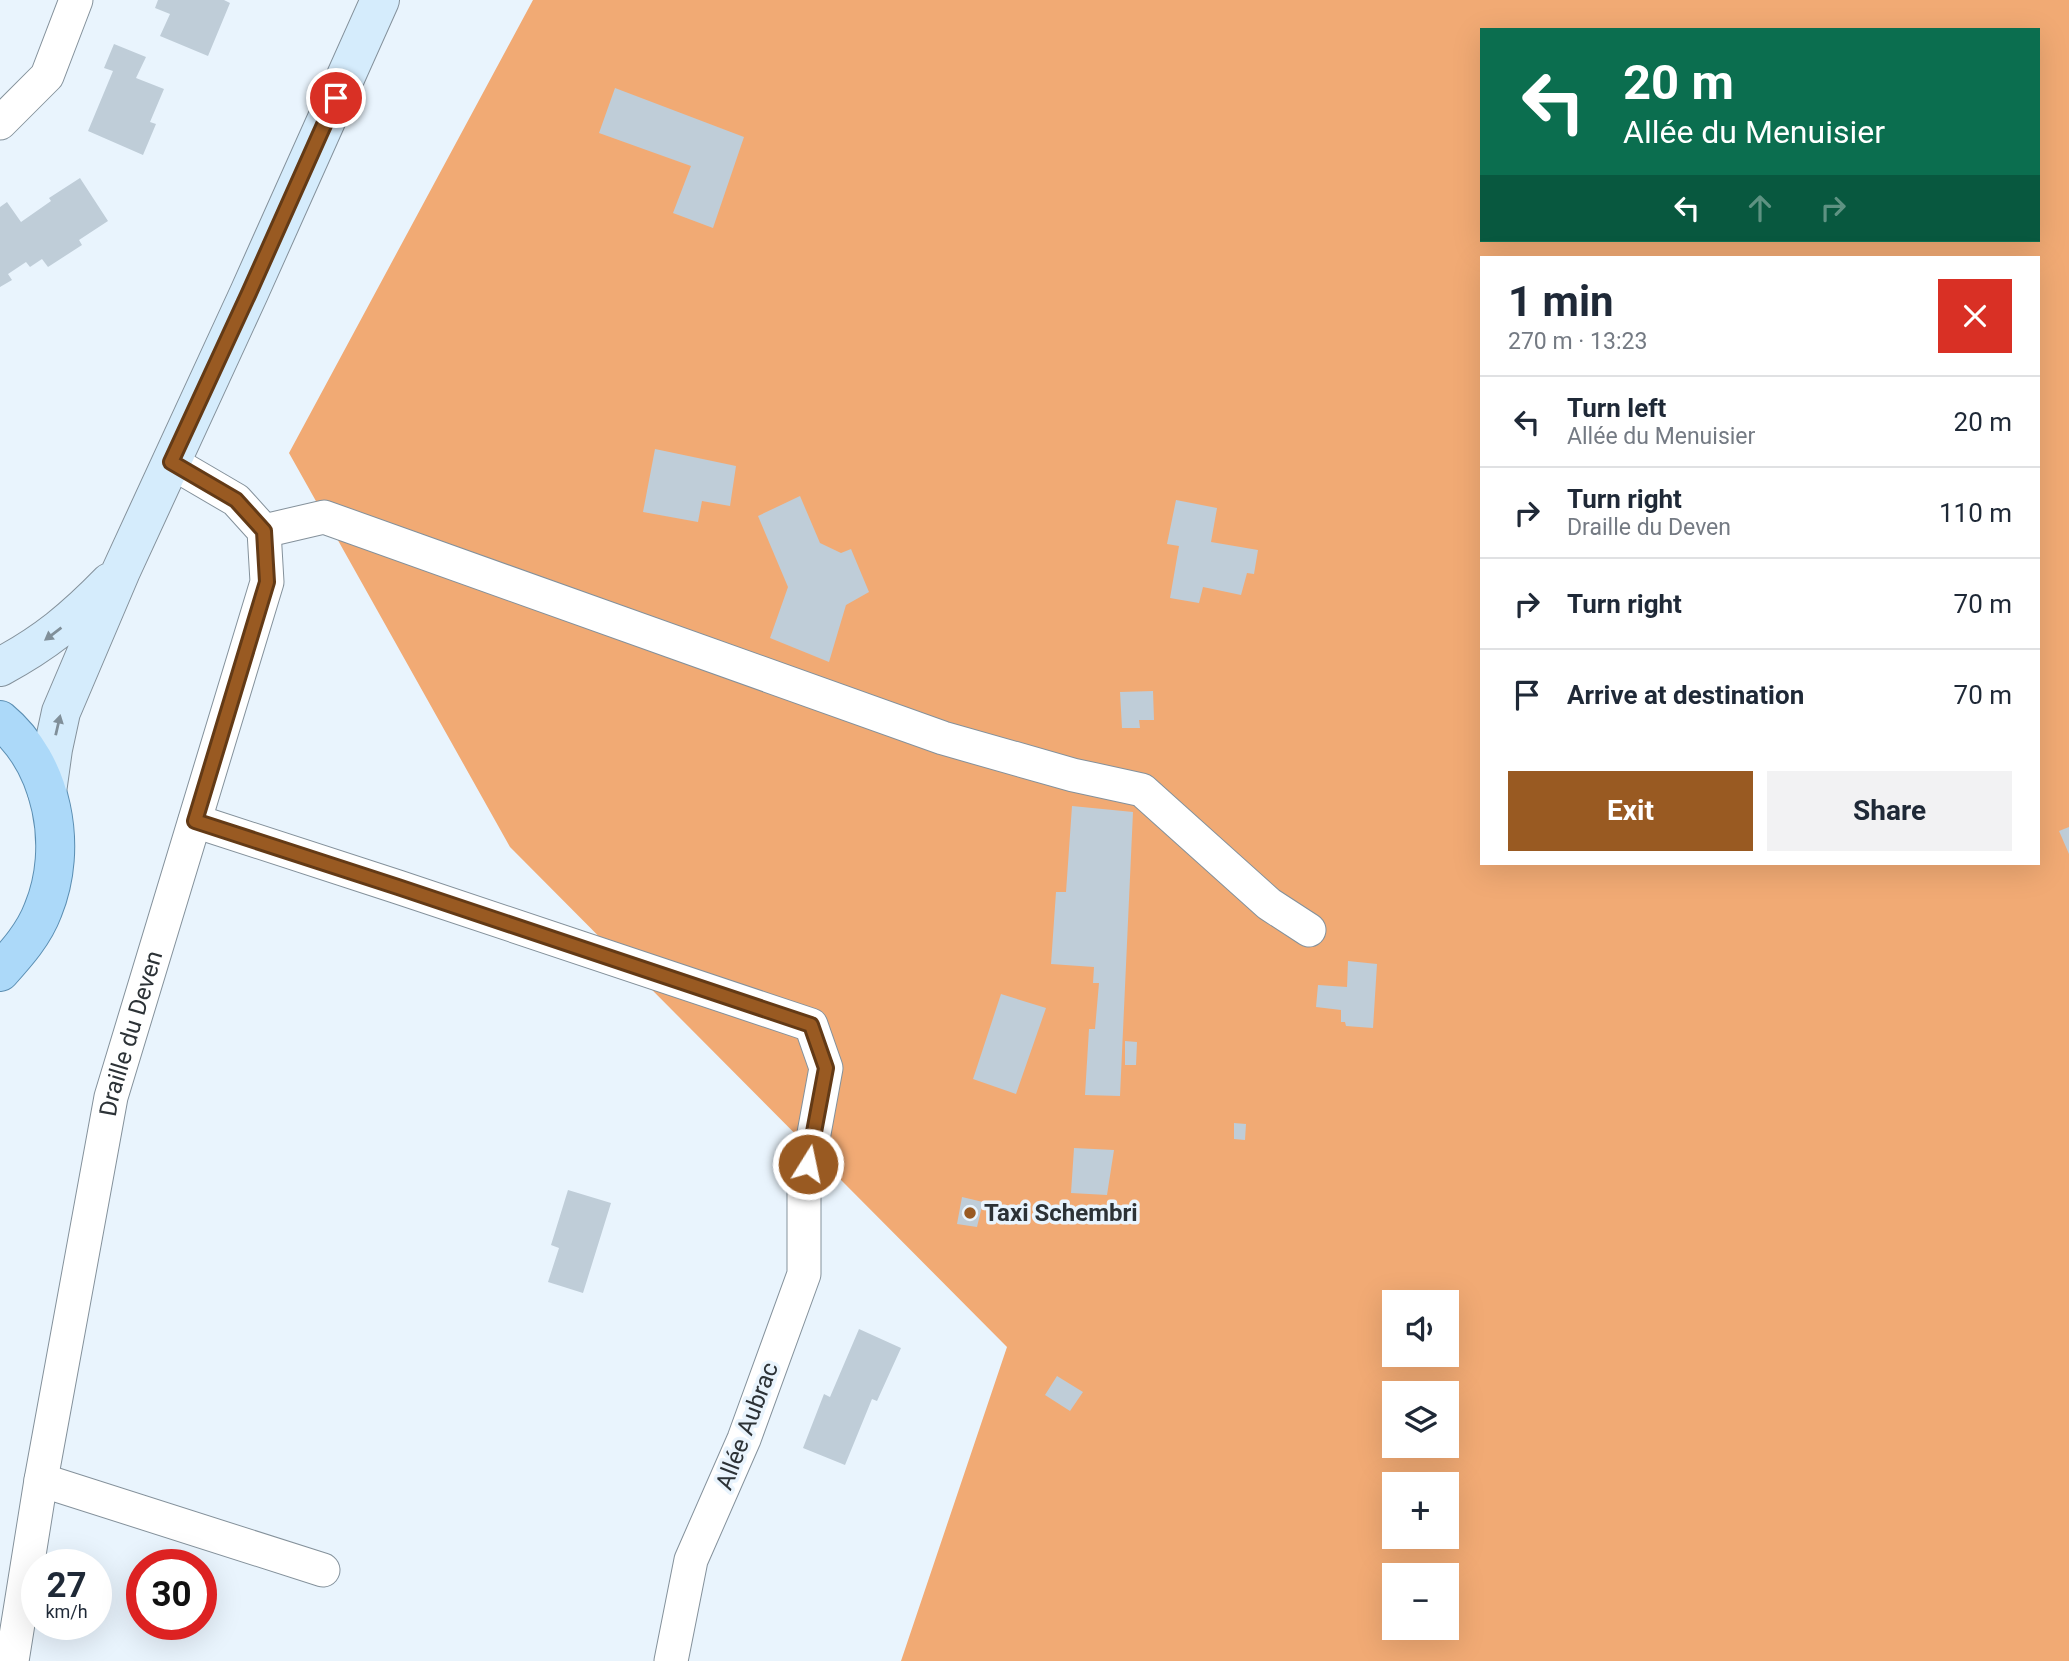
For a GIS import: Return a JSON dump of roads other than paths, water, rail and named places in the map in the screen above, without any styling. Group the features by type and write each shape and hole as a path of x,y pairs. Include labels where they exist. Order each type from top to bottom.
{"main road":[{"path":"47,792 61,712 121,571 380,0"},
{"path":"0,667 32,650 79,614 121,571"},
{"path":"0,720 32,758 47,792 55,831 54,871 43,910 24,945 0,972"}],"street":[{"path":"0,123 47,76 76,0"},
{"path":"171,462 236,500 264,531 324,517 943,738 1073,775 1142,790 1269,904 1309,930"},
{"name":"Draille du Deven","path":"12,1661 41,1480 111,1097 267,582 264,531"},
{"name":"Allée Aubrac","path":"195,821 811,1025 826,1068 804,1188 804,1274 744,1439 691,1560 671,1661"},
{"path":"41,1480 323,1570"}],"place":[{"name":"Taxi Schembri","path":"970,1213"}]}
